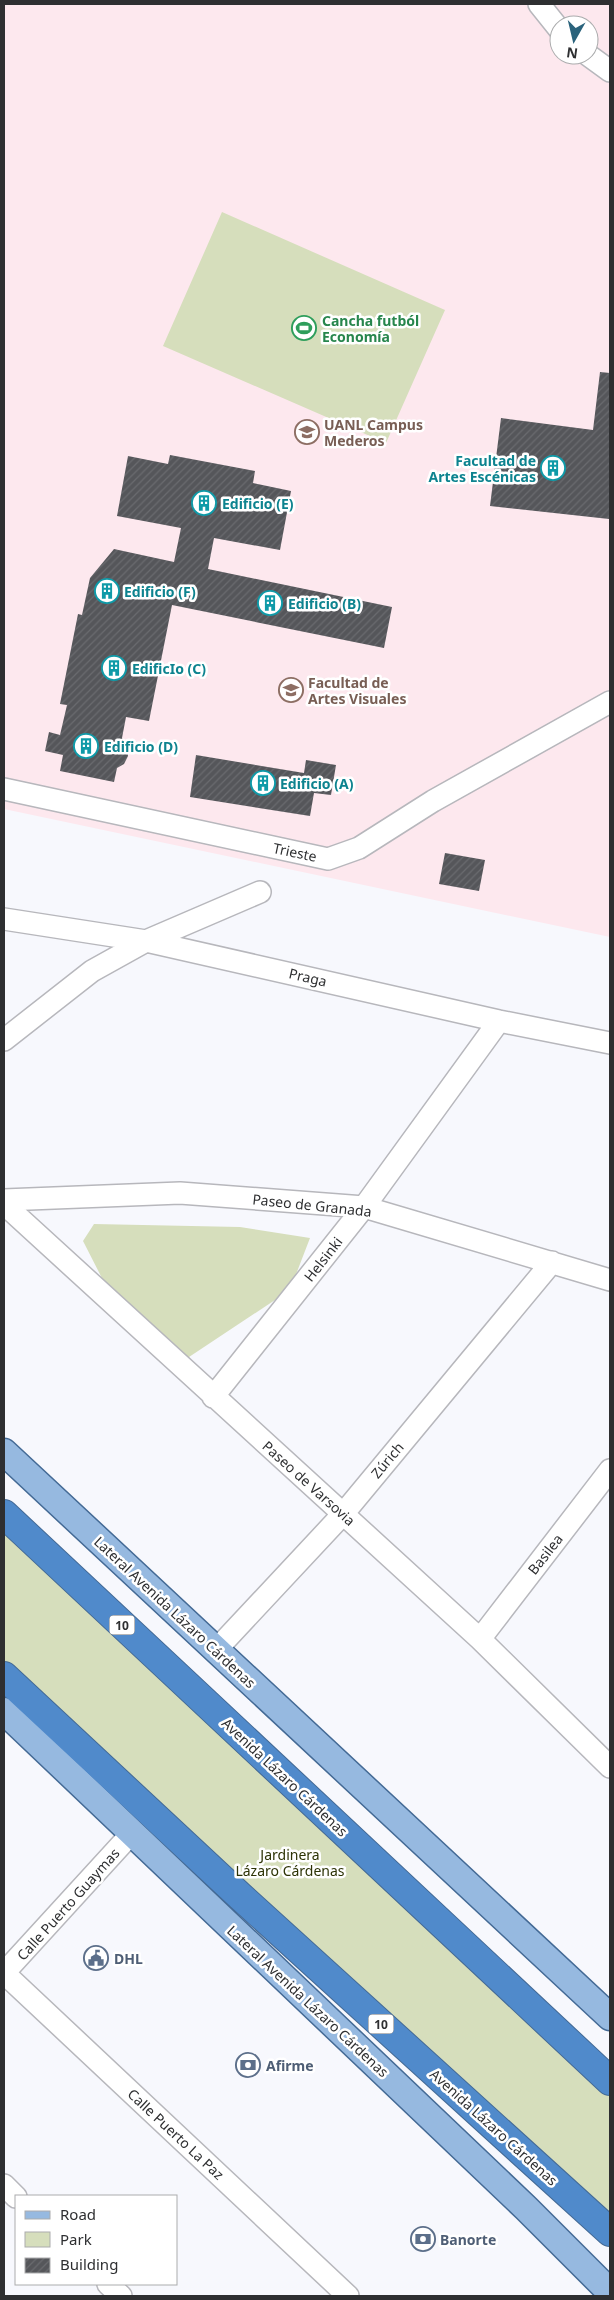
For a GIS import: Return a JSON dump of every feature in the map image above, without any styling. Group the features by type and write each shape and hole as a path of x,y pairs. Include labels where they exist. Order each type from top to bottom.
{"highway":[{"name":"Avenida Lázaro Cárdenas","path":"4,1514 597,2057 610,2081"},
{"name":"Avenida Lázaro Cárdenas","path":"4,1676 240,1896 610,2232"},
{"path":"4,1698 65,1754 109,1773"}],"main road":[{"name":"Lateral Avenida Lázaro Cárdenas","path":"4,1452 215,1651 610,2017"},
{"name":"Lateral Avenida Lázaro Cárdenas","path":"4,1711 131,1834 526,2208 610,2292"}],"street":[{"path":"539,4 549,16"},
{"path":"599,63 610,71"},
{"name":"Trieste","path":"4,789 328,859 359,848 433,801 610,702"},
{"path":"4,1040 92,971 146,941 260,892"},
{"name":"Praga","path":"4,919 146,941 610,1043"},
{"name":"Helsinki","path":"213,1397 364,1207 499,1020"},
{"name":"Paseo de Granada","path":"4,1202 180,1193 364,1207 610,1280"},
{"name":"Paseo de Varsovia","path":"4,1202 213,1397 480,1639 609,1764"},
{"name":"Zúrich","path":"215,1651 343,1514 552,1262"},
{"name":"Basilea","path":"480,1639 610,1470"},
{"name":"Calle Puerto Guaymas","path":"4,1973 131,1834"},
{"name":"Calle Puerto La Paz","path":"4,1973 348,2296"},
{"path":"4,2185 15,2196"},
{"path":"109,2285 121,2296"}],"shaded area":[{"name":"UANL Campus Mederos","path":"4,4 610,4 610,937 4,809"}],"green space":[{"name":"Cancha futból Economía","path":"222,212 445,310 386,443 163,346"},
{"path":"94,1224 240,1227 310,1238 290,1290 186,1359 107,1288 83,1241"},
{"name":"Jardinera Lázaro Cárdenas","path":"4,1522 610,2081 610,2232 4,1676"}],"building":[{"name":"Facultad de Artes Escénicas","path":"600,372 610,373 609,519 490,506 501,418 593,430"},
{"path":"170,455 255,471 253,483 291,491 280,550 214,538 208,569 392,607 384,648 172,605 149,721 126,717 122,738 127,748 128,756 124,764 117,768 114,782 60,771 63,755 45,751 49,732 60,735 67,705 60,704 78,614 82,615 90,578 114,549 174,562 181,528 117,516 128,456 168,464"},
{"name":"Edificio (A)","path":"196,755 304,773 306,760 336,765 331,795 314,793 310,816 190,797"},
{"path":"445,853 485,860 479,891 439,884"}],"place":[{"name":"Cancha futból Economía","path":"304,328"},
{"name":"UANL Campus Mederos","path":"307,432"},
{"name":"Facultad de Artes Escénicas","path":"553,468"},
{"name":"Edificio (E)","path":"204,503"},
{"name":"Edificio (F)","path":"107,591"},
{"name":"Edificio (B)","path":"270,603"},
{"name":"EdificIo (C)","path":"114,668"},
{"name":"Facultad de Artes Visuales","path":"291,690"},
{"name":"Edificio (D)","path":"86,746"},
{"name":"Edificio (A)","path":"263,783"},
{"name":"DHL","path":"96,1958"},
{"name":"Afirme","path":"248,2065"},
{"name":"Banorte","path":"423,2239"}]}
